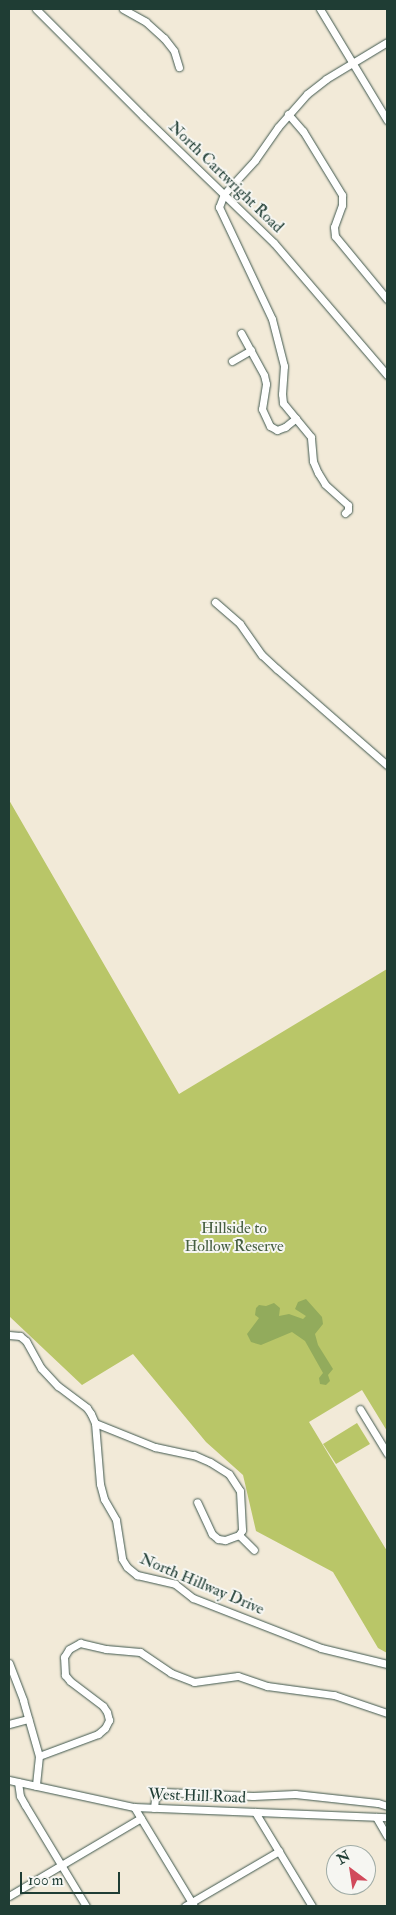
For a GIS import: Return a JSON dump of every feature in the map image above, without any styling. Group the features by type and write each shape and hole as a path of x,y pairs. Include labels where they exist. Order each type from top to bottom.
{"street":[{"name":"North Cartwright Road","path":"36,9 274,243 387,374"},
{"path":"123,9 146,22 164,38 174,51 179,67"},
{"path":"320,9 387,120"},
{"path":"345,513 348,510 348,505 325,484 318,473 313,461 310,437 283,403 284,366 272,319 219,207 224,194 255,160 288,114 313,89 387,42"},
{"path":"288,114 303,132 342,195 342,205 334,226 335,236 387,299"},
{"path":"240,333 264,375 266,384 262,409 270,426 277,430 285,427 296,418"},
{"path":"232,361 251,350"},
{"path":"380,367 387,361"},
{"path":"214,602 240,624 262,655 387,765"},
{"path":"9,1335 20,1336 26,1341 41,1368 58,1386 87,1408 95,1423 156,1447 194,1455 229,1474 240,1491 242,1530 239,1535 225,1540 218,1539 212,1534 197,1502"},
{"path":"360,1409 387,1453"},
{"name":"North Hillway Drive","path":"95,1423 100,1484 104,1499 119,1528 122,1559 136,1574 175,1584 193,1598 321,1648 387,1664"},
{"path":"239,1535 254,1550"},
{"path":"39,1756 98,1734 106,1728 109,1720 103,1706 65,1675 64,1657 69,1649 80,1643 106,1649 140,1652 171,1673 194,1682 238,1676 266,1686 334,1695 387,1713"},
{"path":"9,1662 39,1756 36,1786"},
{"path":"9,1724 28,1719"},
{"name":"West Hill Road","path":"9,1780 134,1807 387,1817"},
{"path":"18,1782 20,1796 86,1906"},
{"path":"154,1808 155,1798 164,1792 253,1796 296,1794 378,1803 387,1806"},
{"path":"134,1807 190,1905 279,1851"},
{"path":"255,1812 312,1906"},
{"path":"376,1817 387,1836"},
{"path":"9,1896 141,1818"}],"green space":[{"name":"Hillside to Hollow Reserve","path":"9,800 179,1094 387,969 387,1431 362,1390 309,1422 387,1551 387,1653 378,1648 333,1572 256,1531 243,1475 206,1442 133,1354 82,1385 9,1316"},
{"path":"306,1299 322,1317 323,1324 315,1334 318,1345 333,1369 328,1375 330,1381 326,1385 320,1384 319,1378 323,1373 305,1341 292,1332 261,1345 251,1342 247,1334 259,1318 255,1315 256,1308 259,1305 266,1306 274,1303 280,1308 279,1316 289,1314 303,1319 306,1316 295,1309 298,1302"},
{"path":"357,1423 370,1444 336,1464 323,1444"}]}
